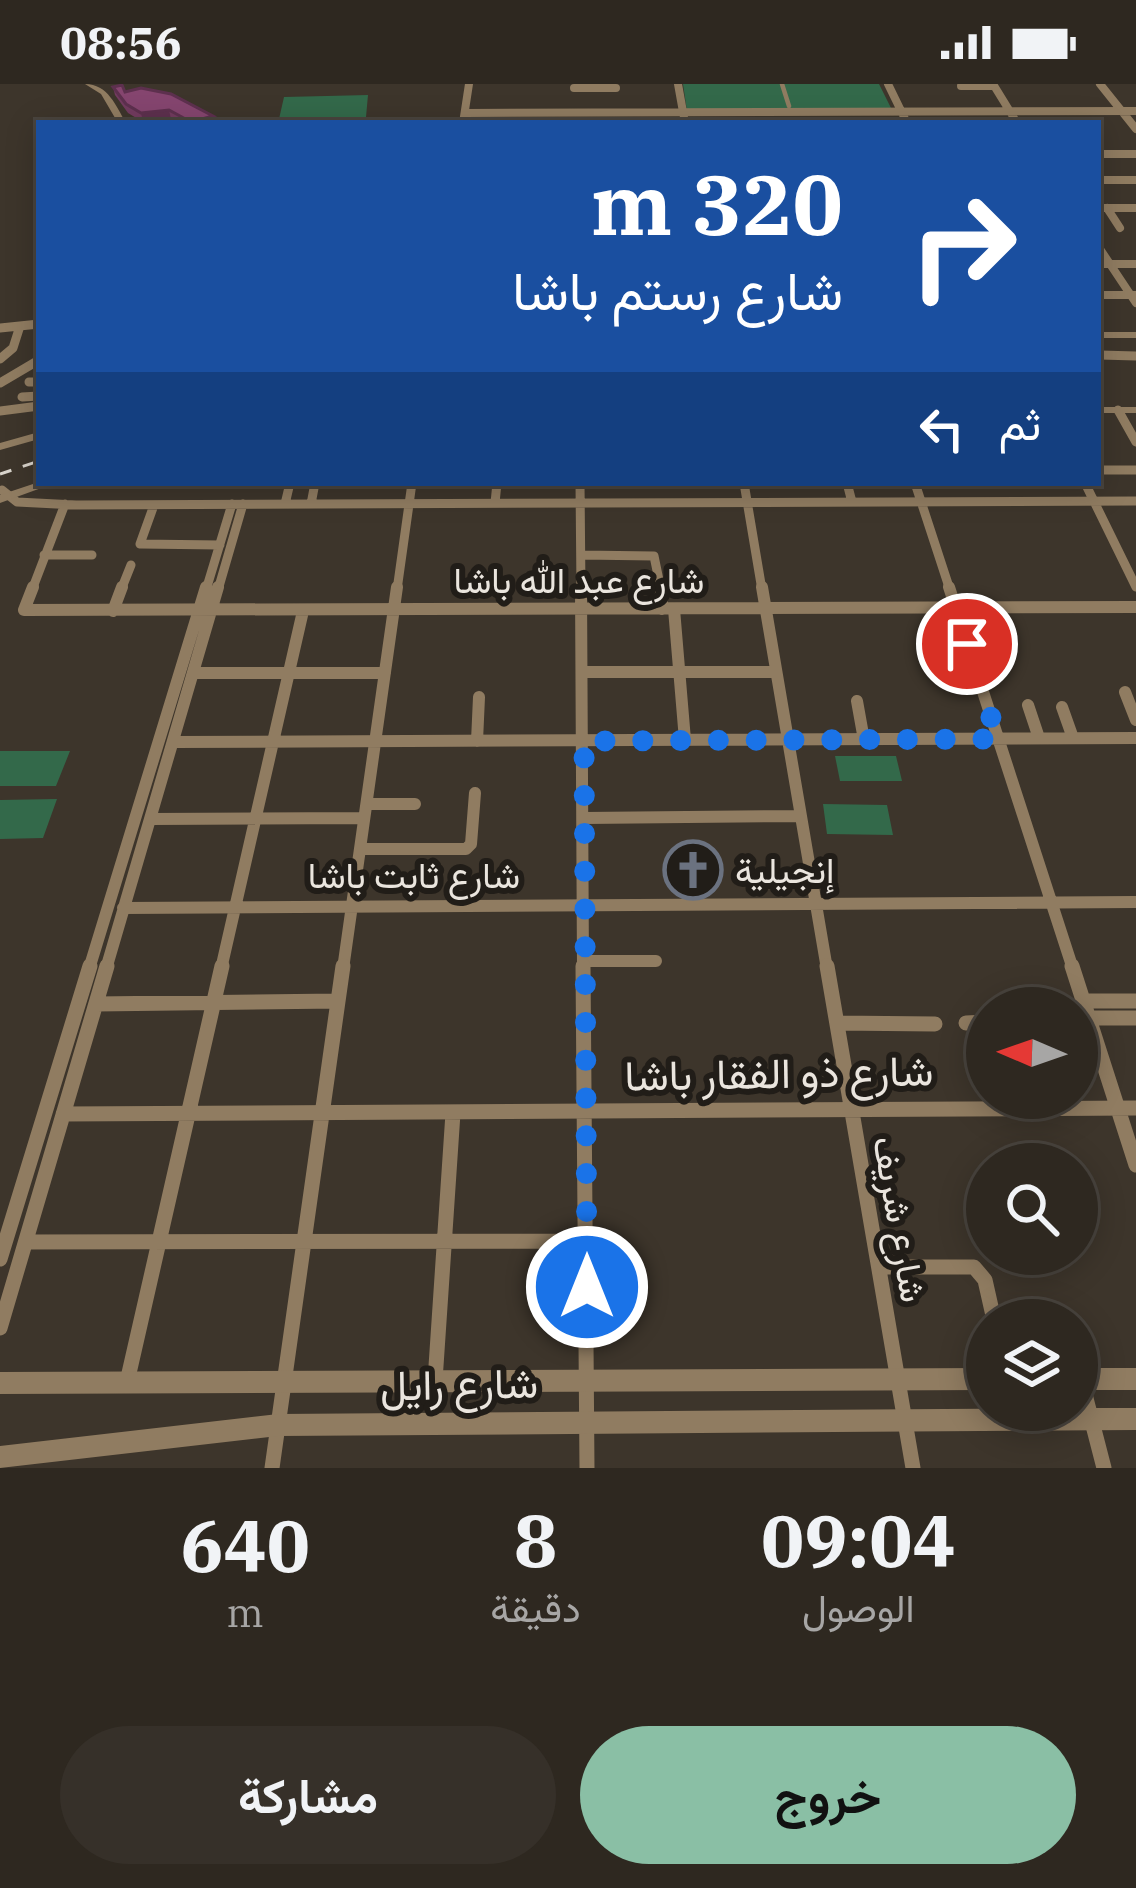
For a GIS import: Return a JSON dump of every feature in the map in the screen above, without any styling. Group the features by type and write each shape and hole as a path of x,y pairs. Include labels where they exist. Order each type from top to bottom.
{"street":[{"path":"89,84 104,94 120,120"},
{"path":"469,84 464,118 790,109 1136,111"},
{"path":"678,84 684,120"},
{"path":"782,84 794,120"},
{"path":"888,84 906,120"},
{"path":"1100,84 1136,129"},
{"path":"961,86 993,85 1015,120"},
{"path":"574,118 574,86 616,88"},
{"path":"926,98 933,112"},
{"path":"970,112 974,120"},
{"path":"1102,141 1112,154"},
{"path":"1101,154 1136,154"},
{"path":"1101,180 1136,180"},
{"path":"1102,208 1136,208"},
{"path":"1102,208 1120,228"},
{"path":"1101,250 1134,298"},
{"path":"1101,264 1136,264"},
{"path":"1101,296 1134,298"},
{"path":"0,324 36,321"},
{"path":"0,324 36,322"},
{"path":"0,359 13,348 20,326"},
{"path":"1101,335 1136,335"},
{"path":"1101,353 1136,356"},
{"path":"1101,357 1108,370"},
{"path":"0,383 36,361"},
{"path":"22,397 36,396"},
{"path":"0,411 36,406"},
{"path":"1101,410 1136,410"},
{"path":"1118,410 1136,442"},
{"path":"0,445 36,434"},
{"path":"1101,470 1136,470"},
{"path":"2,497 36,480"},
{"path":"2,497 40,486"},
{"path":"285,504 289,486"},
{"path":"311,504 315,486"},
{"path":"272,1468 412,486"},
{"path":"495,503 496,486"},
{"path":"580,486 586,1468"},
{"name":"شارع شريف","path":"744,486 913,1468"},
{"path":"848,486 852,502"},
{"path":"916,486 1078,987"},
{"path":"1086,486 1136,586"},
{"path":"2,497 68,505 1136,501"},
{"path":"0,1328 194,673 220,545 238,504"},
{"path":"0,1259 238,504"},
{"path":"68,505 44,555 92,555"},
{"path":"154,505 140,544 220,545"},
{"name":"شارع عبد الله باشا","path":"44,555 22,608 1136,608"},
{"path":"582,555 653,556 659,563 679,672 685,740"},
{"path":"113,611 131,565"},
{"path":"127,1382 303,611"},
{"path":"583,672 776,672"},
{"path":"194,673 385,673"},
{"path":"1125,692 1136,720"},
{"path":"477,741 479,697"},
{"path":"857,701 864,740"},
{"path":"1028,705 1039,738"},
{"path":"1062,707 1072,738"},
{"path":"173,742 1135,741"},
{"path":"360,849 466,849 471,844 475,793"},
{"path":"150,820 256,819 415,804"},
{"path":"584,818 800,816"},
{"name":"شارع ثابت باشا","path":"123,908 1136,902"},
{"path":"586,961 656,961"},
{"path":"96,1004 338,1001"},
{"path":"1098,1001 1136,1001"},
{"path":"1098,1021 1136,1018"},
{"path":"836,1023 935,1024"},
{"path":"1098,1056 1136,1166"},
{"name":"شارع ذو الفقار باشا","path":"63,1114 1136,1108"},
{"path":"435,1381 453,1113"},
{"path":"26,1242 587,1241"},
{"path":"879,1267 974,1267 985,1280 989,1299"},
{"name":"شارع رايل","path":"0,1383 966,1378"},
{"path":"1098,1379 1136,1379"},
{"name":"شارع رايل","path":"1098,1419 1136,1419"},
{"name":"شارع رايل","path":"0,1456 278,1425 966,1420"},
{"path":"1094,1431 1104,1468"}],"green space":[{"path":"683,84 879,84 892,110 687,111"},
{"path":"368,95 366,117 279,119 284,97"},
{"path":"0,751 70,751 56,786 0,786"},
{"path":"835,756 896,756 902,781 840,781"},
{"path":"57,799 43,838 0,839 0,800"},
{"path":"823,804 887,805 893,835 827,834"}],"building":[{"path":"113,87 171,94 213,116 187,120 169,110 141,113 126,104"}],"railway":[{"path":"0,474 36,462"}],"place":[{"name":"إنجيلية","path":"693,870"}],"route":[{"path":"587,1287 584,741 998,739 967,644"}]}
